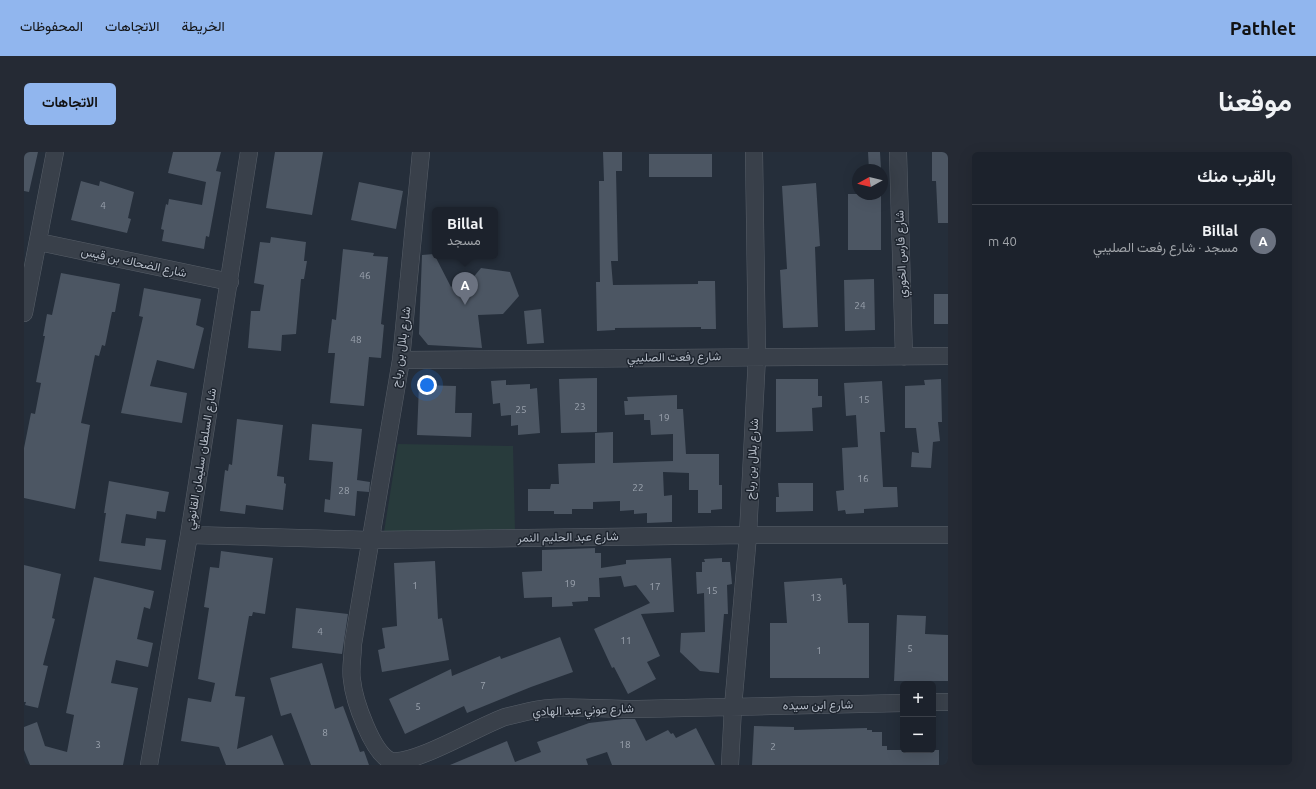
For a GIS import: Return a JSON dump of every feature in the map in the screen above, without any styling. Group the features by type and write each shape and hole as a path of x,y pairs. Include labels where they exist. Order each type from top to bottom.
{"street":[{"path":"24,313 39,242 55,152"},
{"name":"شارع السلطان سليمان القانوني","path":"149,765 189,535 230,282 249,152"},
{"name":"شارع بلال بن رباح","path":"370,540 401,360 414,244 421,152"},
{"name":"شارع بلال بن رباح","path":"730,765 733,707 748,535 757,356 754,152"},
{"name":"شارع فارس الخوري","path":"898,152 904,356"},
{"name":"شارع الضحاك بن قيس","path":"39,242 230,282"},
{"name":"شارع رفعت الصليبي","path":"401,360 757,356 948,356"},
{"name":"شارع عبد الحليم النمر","path":"189,535 370,540 748,535 948,535"},
{"name":"شارع عوني عبد الهادي","path":"370,540 353,644 352,680 357,703 366,726 380,753 391,761 413,761 439,758 504,718 532,711 550,709 733,707"},
{"path":"936,702 948,702"},
{"name":"شارع ابن سيده","path":"733,707 900,703"}],"shaded area":[{"path":"398,444 513,446 515,531 384,532"}],"building":[{"path":"24,152 38,152 29,192 24,191"},
{"path":"173,152 221,152 216,171 221,172 209,237 206,236 204,249 162,241 164,230 161,229 166,204 168,205 169,199 202,205 206,182 168,173"},
{"path":"275,152 323,152 312,215 266,208"},
{"path":"603,152 622,152 622,171 616,171 618,261 611,261 613,285 698,284 698,281 715,281 716,329 701,329 701,327 615,328 615,330 597,331 596,282 600,282 599,181 604,181"},
{"path":"868,152 880,152 881,164 869,164"},
{"path":"932,152 948,152 948,223 938,223 936,181 932,181"},
{"path":"649,154 712,154 712,177 649,177"},
{"path":"81,181 99,186 100,181 134,192 128,218 131,219 127,233 71,220"},
{"path":"359,182 403,191 396,229 351,220"},
{"path":"816,183 820,246 815,247 818,327 783,328 780,270 787,269 782,186"},
{"path":"848,194 852,194 852,200 881,200 881,250 848,250"},
{"path":"271,237 306,242 304,261 307,261 304,279 301,279 296,334 282,335 281,351 248,348 251,311 260,311 264,285 254,283 260,242 270,243"},
{"path":"343,249 374,253 373,256 388,257 381,324 384,325 381,358 369,357 364,406 330,403 335,353 328,353 332,319 336,320"},
{"path":"432,254 432,259 437,259 451,287 459,279 466,286 481,268 510,272 519,296 503,314 478,315 482,348 428,345 419,334 422,255"},
{"path":"61,273 120,284 115,312 112,312 105,346 102,345 99,356 95,355 81,423 90,425 75,509 24,498 24,448 31,413 35,414 41,383 36,382 45,336 43,336 47,314 52,315"},
{"path":"874,279 875,330 845,331 844,280"},
{"path":"144,288 201,299 196,325 204,328 194,369 157,360 150,386 187,393 182,423 121,413 143,317 139,316"},
{"path":"934,294 948,294 948,324 934,324"},
{"path":"541,309 544,343 527,344 524,311"},
{"path":"597,378 597,432 561,433 559,379"},
{"path":"776,379 818,379 818,396 822,396 822,407 812,408 813,431 776,432"},
{"path":"941,379 942,422 938,422 940,441 933,442 931,468 911,467 912,452 919,453 916,428 905,428 905,386 925,385 924,380"},
{"path":"506,380 506,385 530,384 530,389 537,388 540,433 518,435 518,425 511,426 511,415 501,416 500,403 493,404 491,381"},
{"path":"882,381 885,432 880,432 883,487 897,487 898,507 864,509 864,513 846,514 845,510 838,511 836,491 844,490 842,448 858,447 856,415 846,416 844,383"},
{"path":"419,385 456,386 455,413 472,413 471,437 417,435"},
{"path":"677,395 677,409 683,409 686,454 719,454 719,485 722,485 722,509 711,510 711,513 698,513 698,490 689,490 689,473 663,472 664,496 672,495 672,522 647,523 647,513 634,514 634,510 620,511 620,501 593,502 593,509 572,509 572,514 554,514 554,511 528,511 528,489 550,489 551,484 559,484 558,464 595,463 595,433 613,432 613,463 673,461 673,434 651,435 650,420 644,420 644,414 625,415 624,401 628,401 627,397"},
{"path":"237,419 283,425 277,476 284,477 284,483 286,484 283,510 246,505 245,514 220,511 225,470 228,471 229,464 232,465"},
{"path":"312,424 362,429 357,480 370,482 369,492 357,491 355,516 324,512 325,499 330,500 333,462 309,460"},
{"path":"109,481 169,492 165,512 157,511 156,519 126,514 121,543 145,546 146,538 166,540 161,570 99,561"},
{"path":"778,483 813,483 813,511 776,512 776,497 779,497"},
{"path":"595,548 595,553 601,553 601,568 626,564 626,560 671,558 674,612 641,614 660,656 647,662 656,679 628,694 614,667 612,668 594,629 650,603 636,585 624,587 621,576 599,578 600,597 588,597 588,601 572,602 573,606 552,607 552,597 524,598 522,572 542,571 542,550"},
{"path":"221,551 273,558 265,614 253,612 252,616 249,616 235,696 245,697 237,749 272,735 284,765 226,765 219,747 181,741 188,698 211,702 215,683 198,679 209,608 204,607 210,567 219,568"},
{"path":"722,558 722,562 730,562 732,584 727,585 728,614 724,614 719,673 700,671 680,652 681,633 705,632 704,593 697,594 696,572 702,572 702,562 705,562 704,559"},
{"path":"435,561 438,619 442,618 449,660 382,672 378,650 385,648 382,628 397,626 394,563"},
{"path":"24,565 61,574 52,618 55,619 43,665 48,666 38,708 25,705 26,702 24,702"},
{"path":"94,577 154,591 150,609 144,607 137,639 153,643 148,667 116,660 111,683 138,688 123,765 30,765 24,750 24,727 37,722 45,746 67,752 74,715 66,713"},
{"path":"842,578 843,585 846,584 848,623 869,623 869,678 770,678 770,623 787,623 784,582"},
{"path":"296,608 348,614 342,654 292,648"},
{"path":"897,615 926,616 925,634 948,635 948,681 894,681"},
{"path":"560,637 573,672 467,713 464,706 405,734 389,699 451,669 452,676 500,656 501,659"},
{"path":"322,663 335,709 343,706 360,752 364,751 369,765 311,765 291,713 281,716 270,678"},
{"path":"635,719 646,741 668,730 671,734 673,733 676,738 696,728 715,765 612,765 607,752 586,759 588,765 450,765 507,741 515,762 541,752 537,742 589,723"},
{"path":"754,726 794,727 794,730 867,728 867,730 872,730 872,732 882,732 882,746 887,746 887,750 900,750 900,753 936,753 936,750 939,750 939,765 752,765"}],"place":[{"name":"Billal","path":"465,305"}]}
